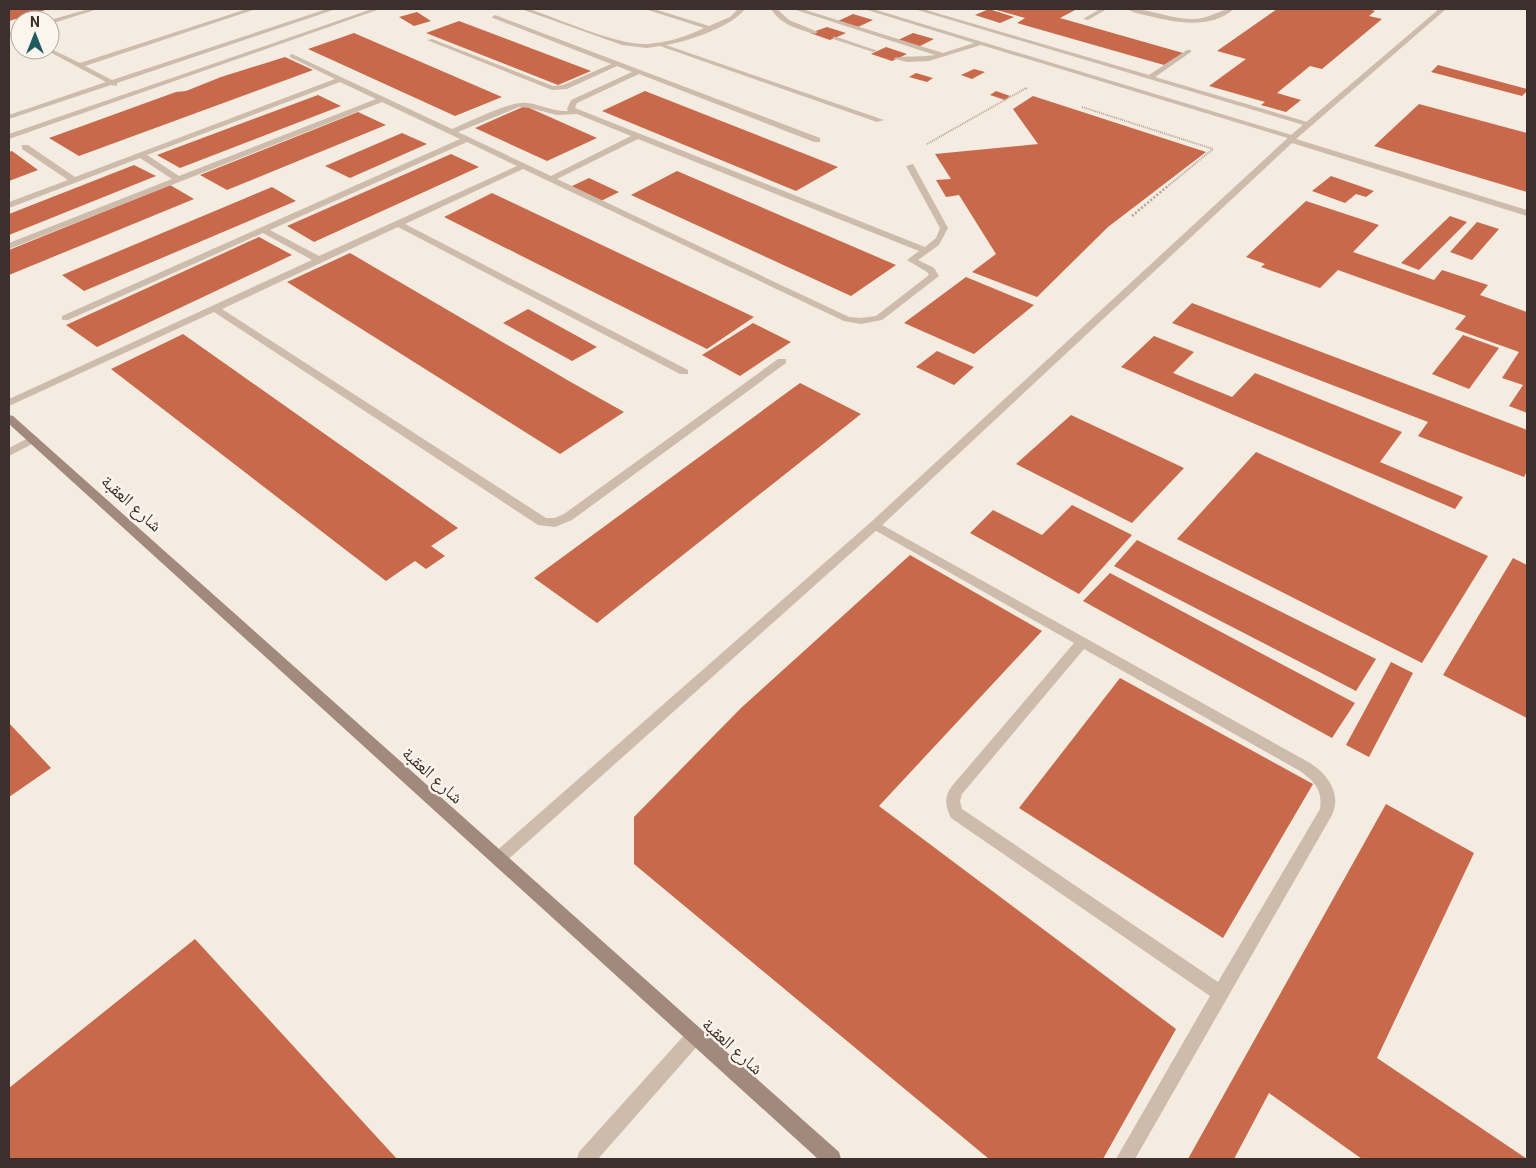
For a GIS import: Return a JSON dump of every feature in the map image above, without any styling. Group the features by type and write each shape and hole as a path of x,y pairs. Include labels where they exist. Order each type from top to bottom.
{"street":[{"path":"60,19 95,9"},
{"path":"79,66 252,9"},
{"path":"9,117 333,9"},
{"path":"9,137 377,9"},
{"path":"524,9 624,44 660,46 880,120"},
{"path":"648,9 709,28"},
{"path":"660,46 684,40 732,18 742,9"},
{"path":"774,9 781,18 815,32"},
{"path":"796,9 941,55"},
{"path":"868,9 1527,212"},
{"path":"917,9 1310,124"},
{"path":"1086,19 1104,9"},
{"path":"1130,9 1191,21 1214,18 1231,9"},
{"path":"498,859 875,525 1293,139 1443,9"},
{"path":"495,17 817,140"},
{"path":"835,38 876,51"},
{"path":"430,40 552,88 564,87 616,64"},
{"path":"897,58 918,61 981,43"},
{"path":"1150,77 1189,51"},
{"path":"60,56 132,94"},
{"path":"292,56 844,318 855,321 868,321 879,318 934,276 931,270 912,260 937,244 944,228 910,166"},
{"path":"1080,73 1097,62"},
{"path":"638,72 574,102 571,109 926,251"},
{"path":"9,205 341,80"},
{"path":"9,246 382,99"},
{"path":"452,132 518,105 528,105 557,114 575,112"},
{"path":"551,179 637,136"},
{"path":"66,318 467,140"},
{"path":"24,147 74,180"},
{"path":"140,155 178,179"},
{"path":"9,403 523,166"},
{"path":"398,224 684,372"},
{"path":"264,230 319,260"},
{"path":"214,308 542,522 551,524 560,522 568,517 782,361"},
{"name":"شارع العقبة","path":"9,418 694,1037 832,1159"},
{"path":"9,452 34,439"},
{"path":"875,525 1306,767 1318,776 1327,788 1330,799 1327,810 1125,1159"},
{"path":"1082,642 952,796 952,804 956,813 1221,994"},
{"path":"586,1159 694,1037"}],"path":[{"path":"910,166 904,157 1026,88 1035,92"},
{"path":"1082,107 1214,149 1132,216"}],"building":[{"path":"9,9 49,9 10,10 9,21"},
{"path":"989,9 1014,17 1000,23 975,15"},
{"path":"993,9 1077,9 1060,18 1183,53 1164,65 1017,23 1025,18"},
{"path":"1277,9 1369,9 1375,11 1369,16 1382,19 1322,69 1310,66 1277,93 1301,100 1286,112 1261,105 1265,102 1209,86 1246,59 1217,51"},
{"path":"417,12 431,21 414,26 399,17"},
{"path":"853,14 873,20 858,27 838,21"},
{"path":"459,21 591,71 558,85 426,33"},
{"path":"827,27 846,33 830,40 810,33"},
{"path":"354,33 502,97 455,116 308,49"},
{"path":"913,33 934,39 918,47 898,40"},
{"path":"886,47 907,54 892,61 871,54"},
{"path":"285,57 313,70 79,156 49,138 176,92 186,91 221,77"},
{"path":"1438,65 1527,89 1527,91 1522,96 1431,72"},
{"path":"974,69 985,72 972,79 961,75"},
{"path":"916,73 933,78 927,82 909,77"},
{"path":"645,91 838,167 796,191 602,111"},
{"path":"996,91 1010,96 1005,100 990,95"},
{"path":"318,95 341,106 180,168 157,155"},
{"path":"1033,96 1206,152 1108,227 1037,297 972,272 996,254 959,195 946,197 936,180 951,179 935,154 1038,144 1013,109"},
{"path":"1419,104 1527,133 1527,192 1374,146"},
{"path":"525,106 597,138 547,161 475,128"},
{"path":"358,112 386,125 227,190 200,175"},
{"path":"402,133 427,144 350,178 325,166"},
{"path":"12,151 38,170 9,181 9,152"},
{"path":"451,154 479,167 314,242 287,226"},
{"path":"134,165 156,176 9,235 9,214"},
{"path":"677,171 896,265 851,296 631,195"},
{"path":"1331,176 1374,191 1366,197 1356,194 1345,203 1312,191"},
{"path":"589,178 619,192 599,202 570,187"},
{"path":"170,185 194,199 9,275 9,250"},
{"path":"272,187 296,201 84,291 62,275"},
{"path":"492,193 754,317 707,349 444,217"},
{"path":"1306,201 1379,225 1353,252 1434,280 1442,270 1488,285 1480,295 1527,312 1527,413 1509,406 1523,385 1502,378 1519,352 1455,329 1466,316 1338,270 1320,288 1261,267 1265,264 1246,257"},
{"path":"1450,216 1467,222 1419,270 1401,263"},
{"path":"1477,222 1499,229 1472,260 1450,252"},
{"path":"259,237 292,255 97,347 66,325"},
{"path":"350,253 624,412 560,454 287,282"},
{"path":"966,277 1034,305 974,354 904,323"},
{"path":"1192,303 1527,430 1527,471 1524,477 1418,436 1428,422 1172,323"},
{"path":"528,309 597,347 572,361 503,323"},
{"path":"753,323 791,342 740,376 702,355"},
{"path":"183,334 458,528 431,546 445,556 426,569 415,561 386,581 111,369"},
{"path":"1463,335 1499,348 1469,389 1432,374"},
{"path":"1154,336 1194,352 1173,373 1232,397 1255,373 1402,432 1380,462 1463,497 1455,509 1121,367"},
{"path":"937,351 974,367 954,385 916,367"},
{"path":"800,383 861,414 597,623 534,578"},
{"path":"1071,415 1184,468 1132,523 1016,464"},
{"path":"1256,452 1488,556 1422,663 1177,539"},
{"path":"1072,505 1132,535 1079,594 970,533 993,510 1042,535"},
{"path":"1137,540 1376,659 1356,691 1114,566"},
{"path":"910,555 1042,631 879,806 1176,1029 1103,1159 989,1159 634,864 634,817 741,708"},
{"path":"1513,558 1527,565 1527,718 1443,675"},
{"path":"1110,573 1355,703 1332,738 1083,601"},
{"path":"1391,662 1413,673 1369,757 1346,745"},
{"path":"1120,678 1313,784 1223,938 1019,808"},
{"path":"9,723 51,768 9,797"},
{"path":"1386,804 1474,853 1377,1058 1527,1159 1362,1159 1269,1093 1234,1159 1188,1159"},
{"path":"195,939 397,1159 9,1159 9,1088"}]}
